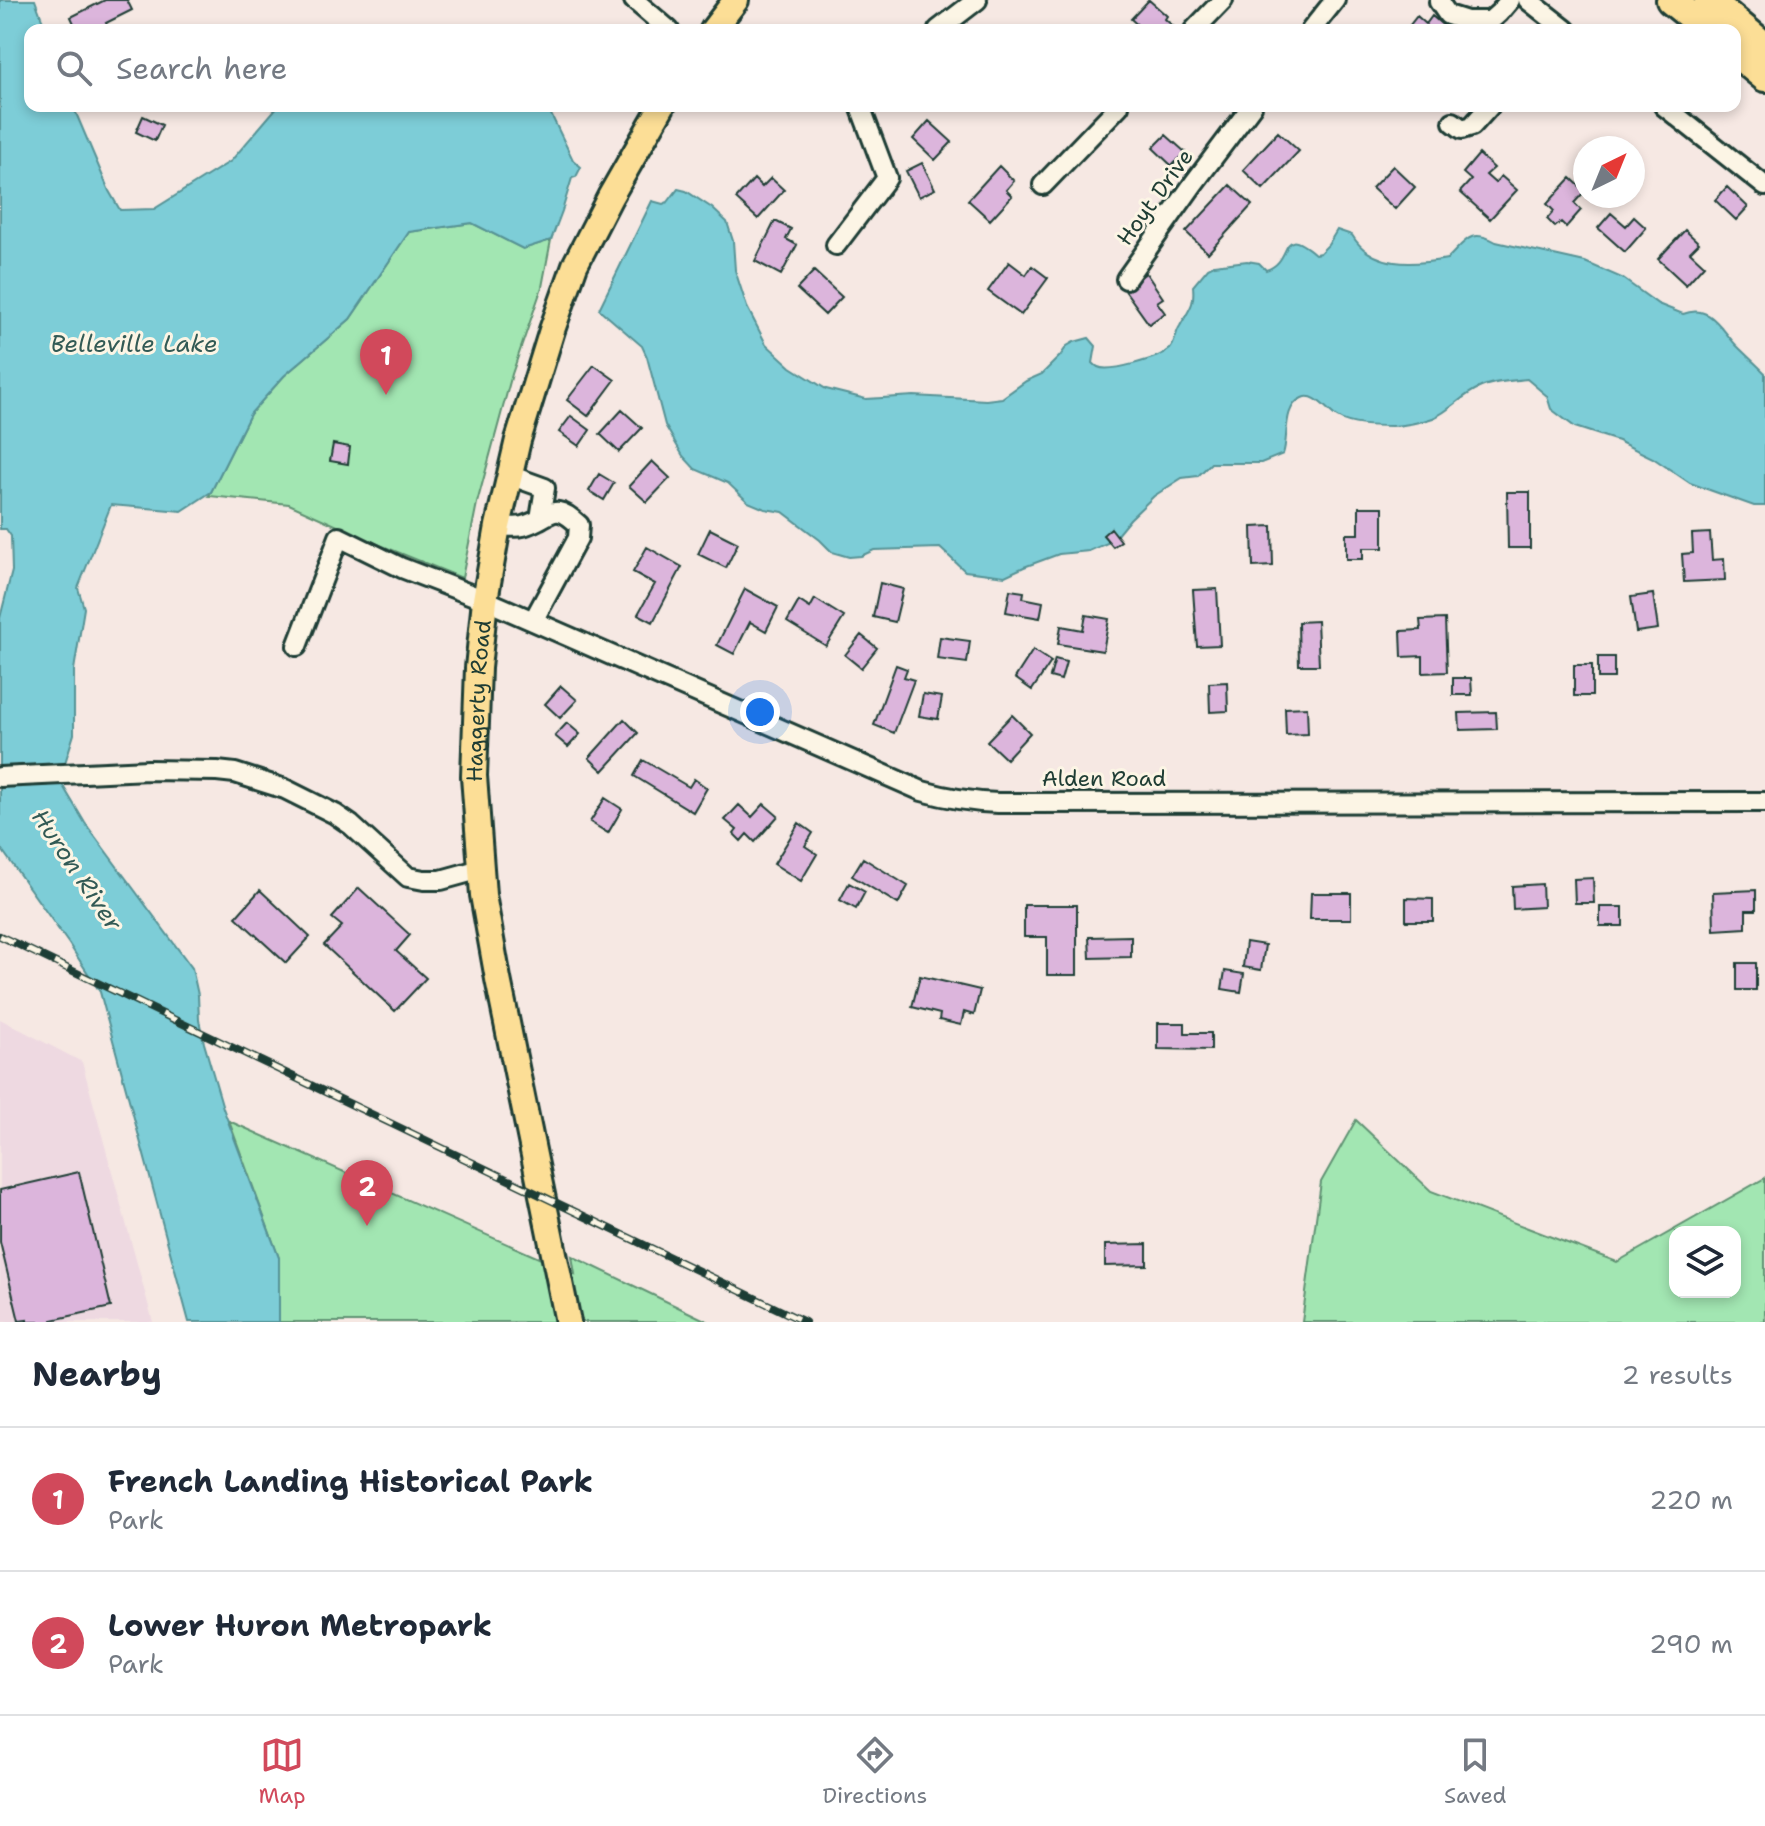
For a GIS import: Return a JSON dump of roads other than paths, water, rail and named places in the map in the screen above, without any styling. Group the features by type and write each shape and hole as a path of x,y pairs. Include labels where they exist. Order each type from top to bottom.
{"highway":[{"path":"1671,0 1701,24"},
{"path":"1709,0 1738,24"},
{"path":"1741,27 1765,47"},
{"path":"1741,57 1765,77"}],"main road":[{"path":"718,24 736,0"},
{"name":"Haggerty Road","path":"568,1322 483,895 474,755 478,668 485,600 509,475 552,330 575,265 659,112"}],"street":[{"path":"634,0 662,24"},
{"path":"946,24 977,0"},
{"path":"1200,24 1223,0"},
{"path":"1316,24 1335,0"},
{"path":"1441,0 1439,2 1448,15 1467,21 1490,21 1510,0"},
{"path":"1528,0 1554,24"},
{"path":"836,245 887,178 862,112"},
{"path":"1043,185 1113,112"},
{"name":"Hoyt Drive","path":"1126,279 1247,112"},
{"path":"1453,122 1462,129 1472,126 1485,112"},
{"path":"1672,112 1765,186"},
{"path":"509,475 545,488 540,519"},
{"path":"498,526 520,527 554,510 563,512 579,525 578,538 533,621"},
{"name":"Alden Road","path":"297,646 339,537 402,568 485,600 922,791 948,798 998,803 1765,802"},
{"path":"0,777 148,770 217,771 250,777 285,789 351,825 408,877 441,880 481,869"}],"water":[{"name":"Belleville Lake","path":"0,0 35,0 44,24 24,24 24,112 76,112 120,210 154,209 231,161 273,112 550,112 573,160 581,167 576,177 572,178 551,240 523,249 472,223 409,232 350,319 284,376 250,414 211,492 182,511 111,505 78,588 84,608 74,670 74,734 65,763 63,786 85,823 192,968 204,1043 223,1108 279,1258 279,1322 189,1322 100,992 0,847 0,618 12,571 11,536 6,529 0,529"},
{"path":"678,189 712,208 727,222 733,241 735,270 747,307 766,344 791,367 826,389 866,399 914,396 1002,398 1042,374 1067,346 1089,338 1096,346 1093,363 1098,367 1112,368 1146,360 1170,349 1192,303 1193,286 1208,268 1247,261 1259,263 1266,270 1281,259 1290,243 1303,245 1315,254 1320,253 1337,230 1352,235 1371,254 1395,262 1421,263 1447,259 1468,238 1480,236 1585,262 1622,278 1658,304 1683,314 1701,312 1708,315 1765,373 1765,506 1754,506 1690,483 1653,458 1618,441 1575,427 1551,409 1547,396 1527,379 1484,386 1433,418 1396,426 1349,422 1337,417 1312,397 1302,398 1291,408 1283,454 1261,463 1211,463 1198,476 1182,478 1154,496 1112,541 1089,551 1059,554 1005,576 965,571 940,548 874,550 849,557 832,552 783,512 748,502 728,483 695,469 683,456 665,425 642,346 599,309 652,201 668,202"}],"railway":[{"path":"0,936 805,1322"}],"place":[{"name":"French Landing Historical Park","path":"386,395"},
{"name":"Lower Huron Metropark","path":"367,1226"}],"water label":[{"name":"Huron River","path":"77,870"}]}
